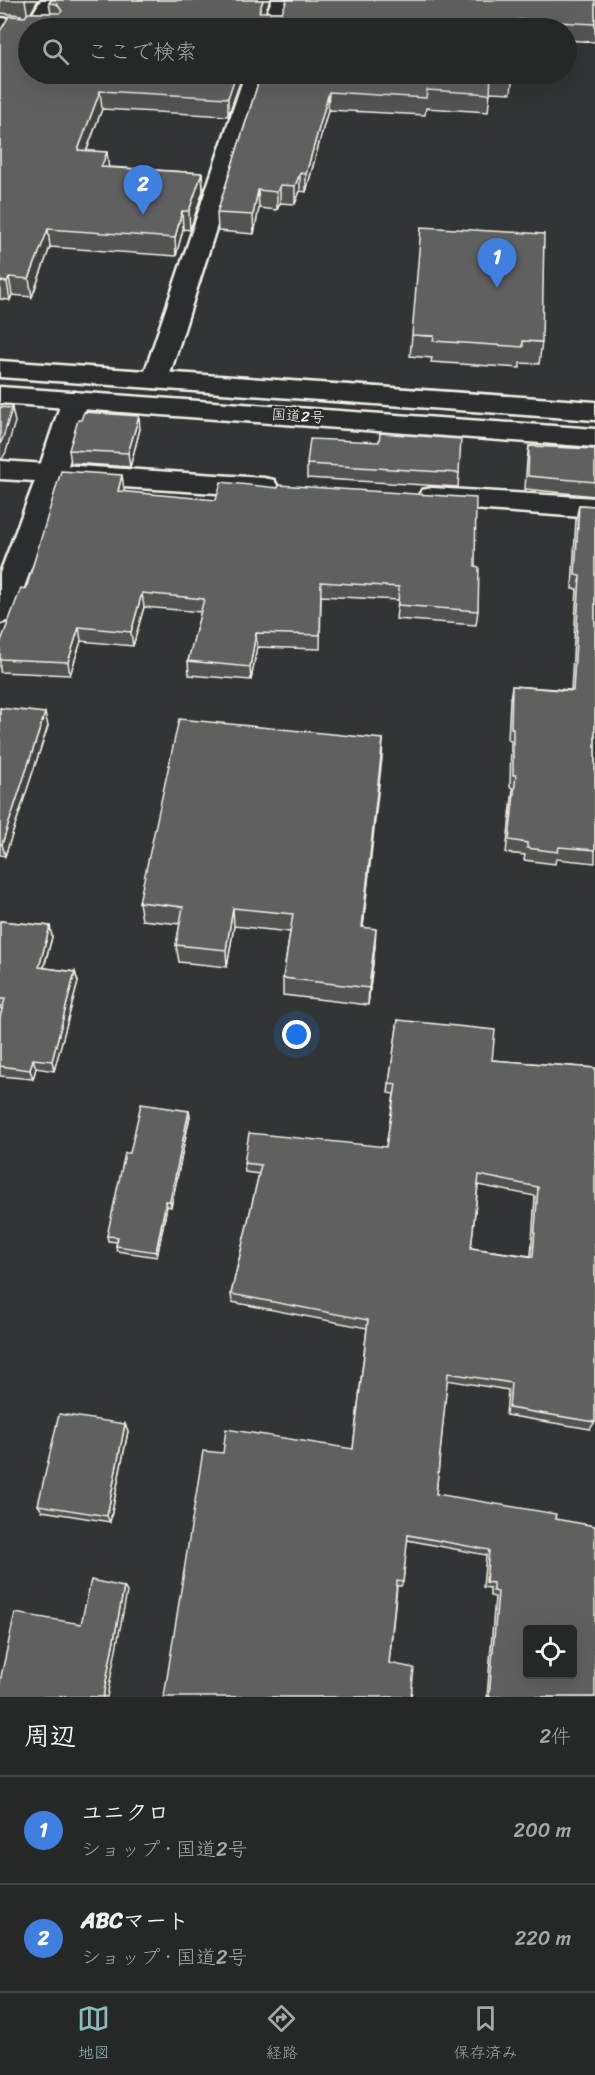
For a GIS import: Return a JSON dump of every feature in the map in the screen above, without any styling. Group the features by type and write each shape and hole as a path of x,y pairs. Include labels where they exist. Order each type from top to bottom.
{"main road":[{"path":"46,18 51,0"},
{"path":"275,18 282,0"},
{"path":"0,24 18,26"},
{"path":"155,380 252,84"},
{"name":"国道2号","path":"0,369 595,411"},
{"name":"国道2号","path":"0,395 595,438"},
{"path":"0,612 51,475 75,400"},
{"path":"0,470 285,489"},
{"path":"402,496 595,508"}],"building":[{"path":"51,0 263,0 259,12 282,12 287,0 595,0 595,24 577,23 577,18 18,18 18,84 233,84 228,98 100,91 78,150 107,152 101,167 202,173 189,211 182,211 175,238 48,229 29,279 9,277 7,282 0,281 0,31 9,16 25,17 28,13 60,13 62,11 57,4 49,3"},
{"path":"258,84 490,84 490,94 427,90 426,98 329,92 306,174 300,173 295,186 280,185 277,192 258,190 253,215 217,213"},
{"path":"421,227 544,234 542,342 523,341 523,347 433,341 434,336 412,335"},
{"path":"0,407 12,408 0,444"},
{"path":"84,412 139,416 128,453 69,450 78,420 81,420"},
{"path":"380,433 461,439 459,473 307,464 310,439 379,442"},
{"path":"529,446 595,449 595,482 528,476"},
{"path":"61,471 122,475 118,491 216,500 221,482 278,488 279,485 476,498 475,566 479,567 478,611 398,605 399,587 321,582 320,635 256,633 250,667 188,661 204,599 142,593 131,632 79,627 68,662 0,659 0,644 21,588 26,589"},
{"path":"579,505 595,506 595,850 559,847 558,852 527,848 527,843 509,840 516,775 513,775 512,686 573,691 580,576 575,575"},
{"path":"0,708 45,713 2,844 0,844"},
{"path":"179,719 383,739 362,927 376,929 369,988 283,978 293,914 233,908 226,950 176,945 183,907 139,902"},
{"path":"0,921 50,926 39,967 75,972 52,1061 33,1059 30,1070 0,1066 0,1017 5,999 0,999"},
{"path":"398,1020 495,1030 492,1060 595,1068 595,1422 509,1408 511,1383 448,1373 436,1494 556,1514 555,1519 595,1526 595,1697 489,1697 498,1592 493,1591 493,1583 486,1582 489,1550 408,1535 403,1582 397,1581 389,1663 414,1668 411,1697 164,1697 203,1451 223,1453 226,1429 353,1449 368,1320 231,1294 261,1165 244,1163 249,1133 386,1147 396,1084 389,1083","holes":["479,1175 538,1187 533,1257 471,1248"]},
{"path":"141,1104 189,1111 170,1201 166,1201 156,1252 116,1246 118,1237 107,1236 125,1153 130,1153"},
{"path":"59,1414 125,1424 107,1516 38,1505"},
{"path":"91,1580 124,1587 103,1697 0,1697 0,1681 15,1613 81,1624"}],"place":[{"name":"ABCマート","path":"143,215"},
{"name":"ユニクロ","path":"497,288"}]}
